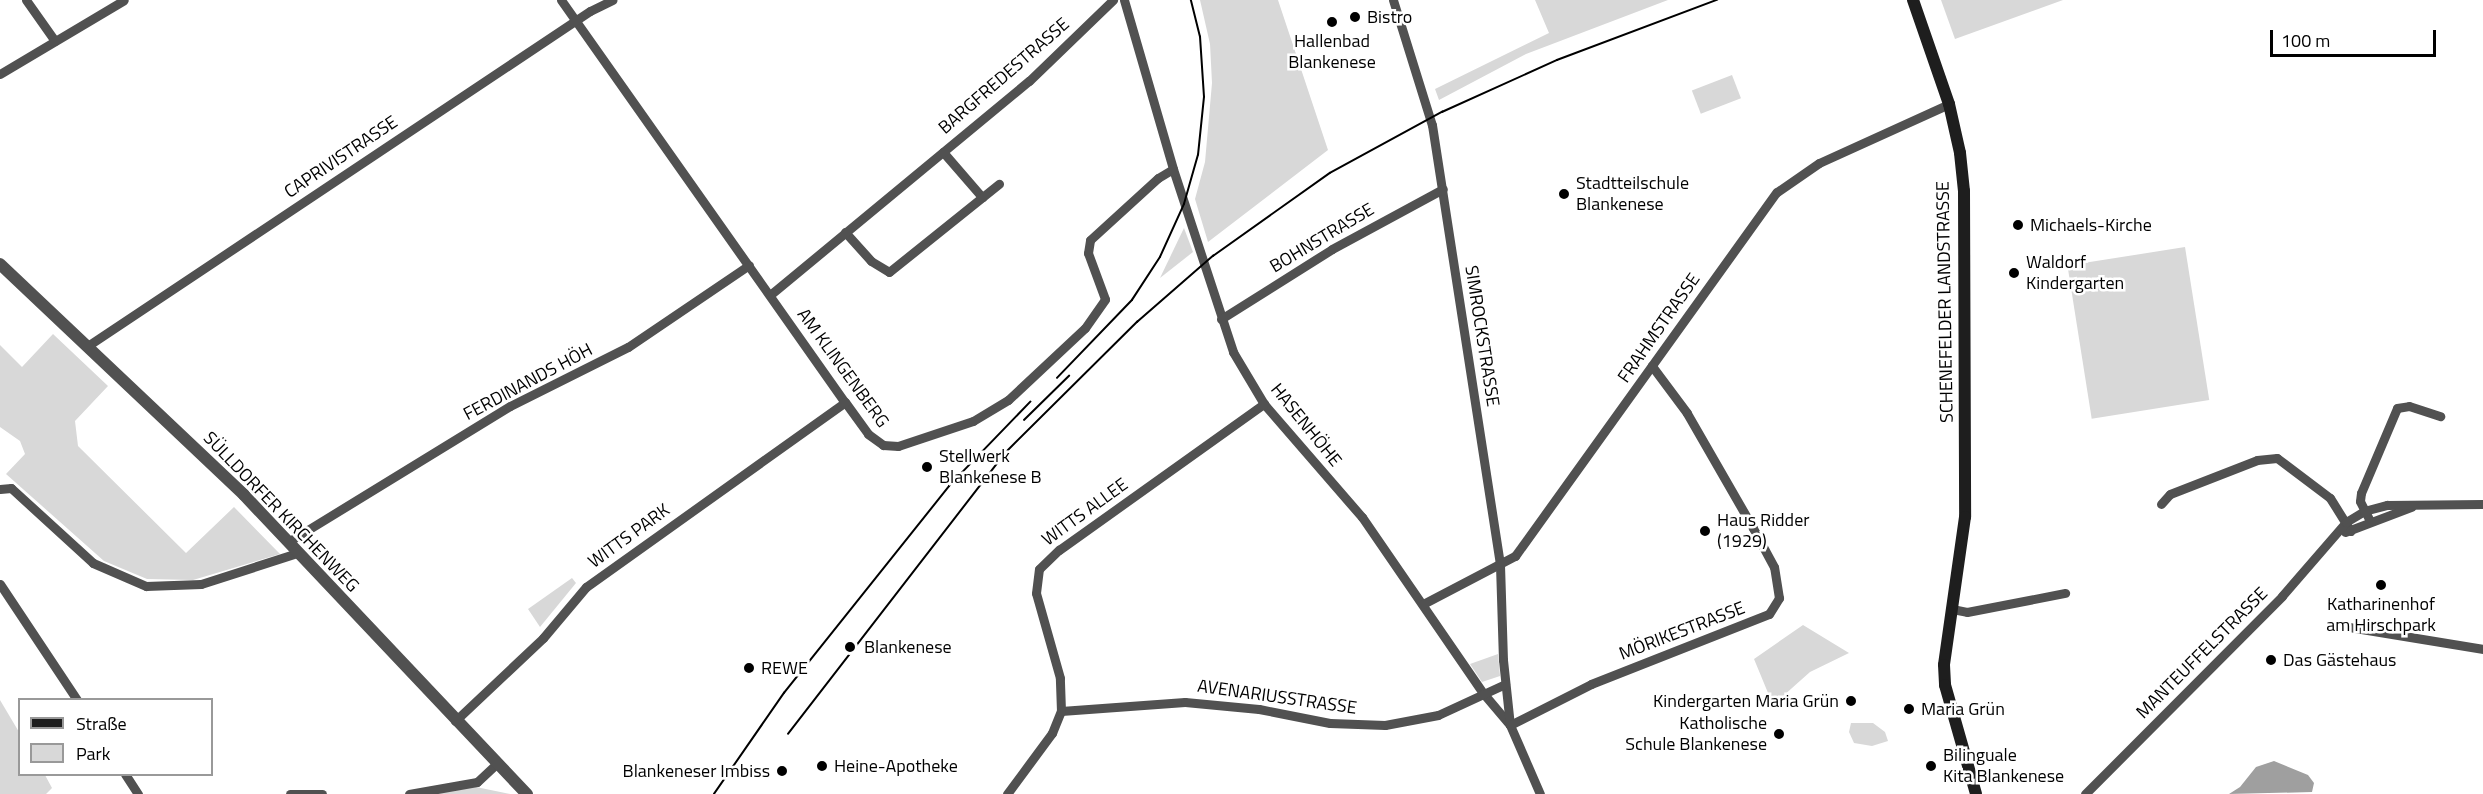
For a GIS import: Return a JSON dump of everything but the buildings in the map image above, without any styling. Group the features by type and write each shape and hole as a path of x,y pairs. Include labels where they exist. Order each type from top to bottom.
{"main road":[{"name":"SCHENEFELDER LANDSTRASSE","path":"1913,0 1949,104 1964,191 1965,516 1944,649 1945,685 1976,794"}],"street":[{"path":"26,0 54,41"},
{"path":"0,74 124,0"},
{"name":"AM KLINGENBERG","path":"561,0 872,439 889,446 959,427 1008,400 1085,328 1103,305 1104,288 1088,253 1090,240 1173,169"},
{"name":"CAPRIVISTRASSE","path":"89,345 574,21 613,0"},
{"name":"BARGFREDESTRASSE","path":"770,295 1034,76 1113,0"},
{"name":"HASENHÖHE","path":"1124,0 1173,169 1233,352 1264,404 1362,517 1484,693 1510,725 1540,794"},
{"name":"SIMROCKSTRASSE","path":"1393,0 1423,87 1443,189 1500,565 1505,684 1510,725"},
{"name":"FRAHMSTRASSE","path":"1423,604 1515,555 1760,213 1786,183 1823,160 1949,104"},
{"name":"BARGFREDESTRASSE","path":"943,152 982,197"},
{"path":"845,232 871,261 889,272 999,184"},
{"name":"BOHNSTRASSE","path":"1221,319 1332,249 1443,189"},
{"name":"SÜLLDORFER KIRCHENWEG","path":"0,264 89,345 288,542 455,721 527,794"},
{"name":"FERDINANDS HÖH","path":"288,542 510,406 628,347 749,266"},
{"name":"MÖRIKESTRASSE","path":"1510,725 1591,684 1769,614 1779,598 1774,567 1753,528 1687,413 1652,366"},
{"name":"WITTS PARK","path":"455,721 543,638 586,587 845,402"},
{"name":"WITTS ALLEE","path":"1007,794 1052,734 1061,711 1060,678 1036,593 1039,569 1059,550 1264,404"},
{"path":"2370,521 2364,511 2361,493 2397,408 2409,406 2440,416"},
{"path":"2161,504 2181,490 2257,460 2277,458 2321,489 2348,527"},
{"path":"0,489 11,488 93,563 146,586 201,584 297,553"},
{"name":"MANTEUFFELSTRASSE","path":"2085,794 2364,511 2387,505 2411,507 2483,504"},
{"name":"MANTEUFFELSTRASSE","path":"2348,527 2411,507"},
{"path":"0,584 76,698"},
{"path":"1952,609 1967,612 2065,593"},
{"path":"2349,627 2483,649"},
{"path":"1484,693 1505,684"},
{"name":"AVENARIUSSTRASSE","path":"1061,711 1185,702 1259,709 1330,723 1385,725 1429,717 1484,693"},
{"path":"409,794 477,782 496,764"},
{"path":"126,776 138,794"},
{"path":"290,794 322,794"}],"green space":[{"path":"1200,0 1278,0 1328,150 1208,242 1195,199 1205,162 1212,83 1210,44"},
{"path":"1535,0 1668,0 1526,54 1439,100 1435,89 1549,33"},
{"path":"1941,0 2063,0 1955,39"},
{"path":"1732,75 1741,98 1701,114 1692,90"},
{"path":"1184,228 1193,252 1160,278"},
{"path":"2185,247 2209,400 2092,419 2067,266"},
{"path":"53,334 108,386 75,421 78,446 186,553 234,507 280,554 193,580 147,579 104,561 6,474 25,454 20,441 0,427 0,345 22,367"},
{"path":"572,578 576,583 540,627 528,609"},
{"path":"1803,625 1849,653 1810,672 1773,705 1754,659"},
{"path":"1498,654 1500,676 1482,682 1470,664"},
{"path":"0,700 18,730 18,776 46,776 52,788 46,794 0,794"},
{"path":"1851,723 1873,723 1885,732 1888,741 1872,746 1854,743 1849,732"},
{"path":"476,787 510,794 428,794 464,788"}],"shaded area":[{"path":"2274,761 2308,775 2314,783 2312,792 2229,794 2240,787 2256,767"}],"tram line":[{"path":"1057,378 1132,300 1160,257 1184,204 1198,155 1204,97 1200,37 1191,0"},
{"path":"788,734 1006,452 1137,322 1213,256 1330,173 1442,112 1557,60 1717,0"},
{"path":"1024,420 1069,376"},
{"path":"714,794 784,693 949,486 1030,402"}],"place":[{"name":"Bistro","path":"1355,17"},
{"name":"Hallenbad Blankenese","path":"1332,22"},
{"name":"Stadtteilschule Blankenese","path":"1564,194"},
{"name":"Michaels-Kirche","path":"2018,225"},
{"name":"Waldorf Kindergarten","path":"2014,273"},
{"name":"Stellwerk Blankenese B","path":"927,467"},
{"name":"Haus Ridder (1929)","path":"1705,531"},
{"name":"Katharinenhof am Hirschpark","path":"2381,585"},
{"name":"Blankenese","path":"850,647"},
{"name":"Das Gästehaus","path":"2271,660"},
{"name":"REWE","path":"749,668"},
{"name":"Kindergarten Maria Grün","path":"1851,701"},
{"name":"Maria Grün","path":"1909,709"},
{"name":"Katholische Schule Blankenese","path":"1779,734"},
{"name":"Heine-Apotheke","path":"822,766"},
{"name":"Bilinguale Kita Blankenese","path":"1931,766"},
{"name":"Blankeneser Imbiss","path":"782,771"}]}
